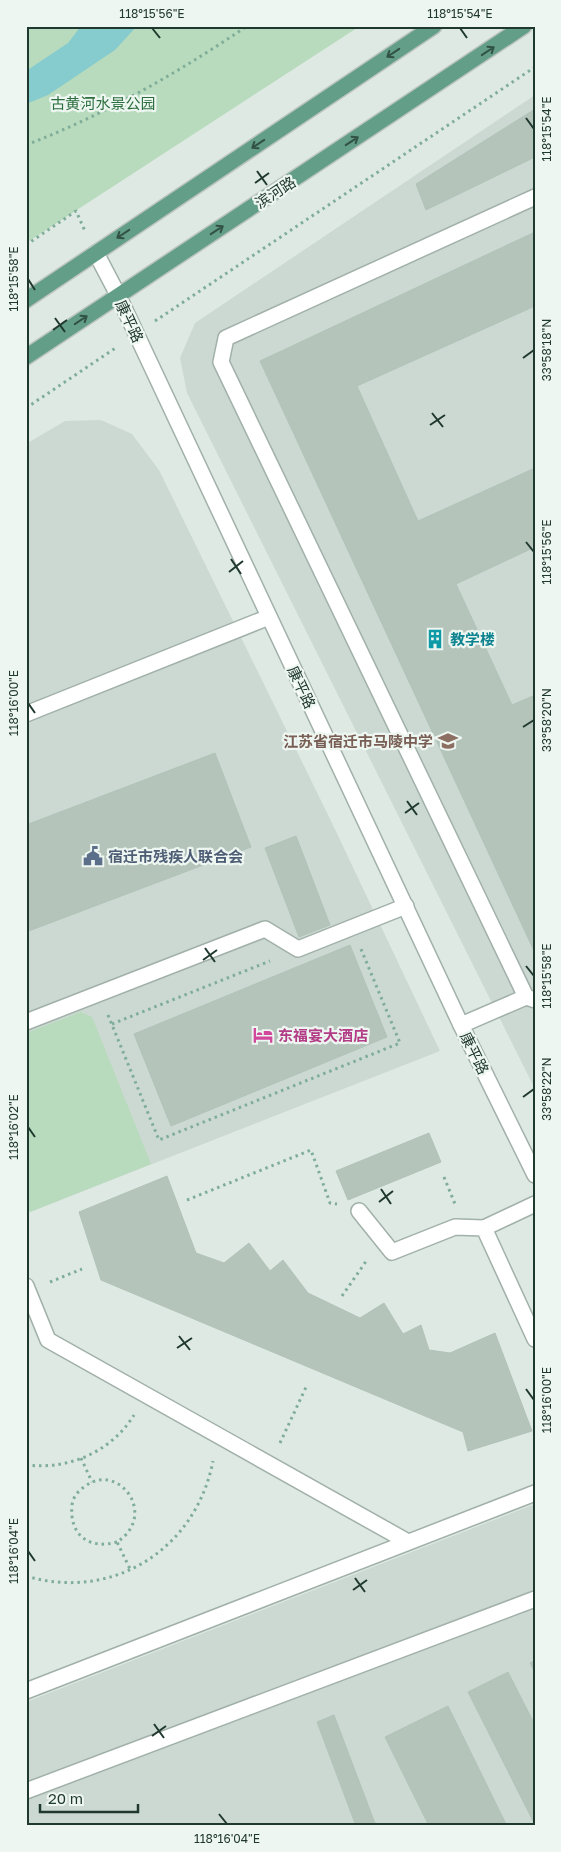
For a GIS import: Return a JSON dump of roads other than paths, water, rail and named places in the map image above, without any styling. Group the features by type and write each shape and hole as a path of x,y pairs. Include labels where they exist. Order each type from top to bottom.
{"main road":[{"path":"26,300 434,26"},
{"name":"滨河路","path":"26,357 524,26"}],"street":[{"path":"462,1025 530,999 221,362 226,338 535,197"},
{"name":"康平路","path":"96,253 462,1025 533,1169"},
{"path":"28,708 269,617"},
{"path":"26,1022 265,928 298,949 406,906"},
{"path":"360,1211 392,1252 455,1227 484,1228 535,1204"},
{"path":"484,1228 535,1339"},
{"path":"27,1288 48,1340 408,1542"},
{"path":"26,1691 535,1493"},
{"path":"26,1791 535,1599"}],"water":[{"path":"81,26 137,26 115,50 48,95 26,104 26,71 68,43"}],"place":[{"name":"教学楼","path":"435,639"},
{"name":"江苏省宿迁市马陵中学","path":"448,741"},
{"name":"宿迁市残疾人联合会","path":"93,856"},
{"name":"东福宴大酒店","path":"263,1035"}],"park label":[{"name":"古黄河水景公园","path":"103,103"}]}
